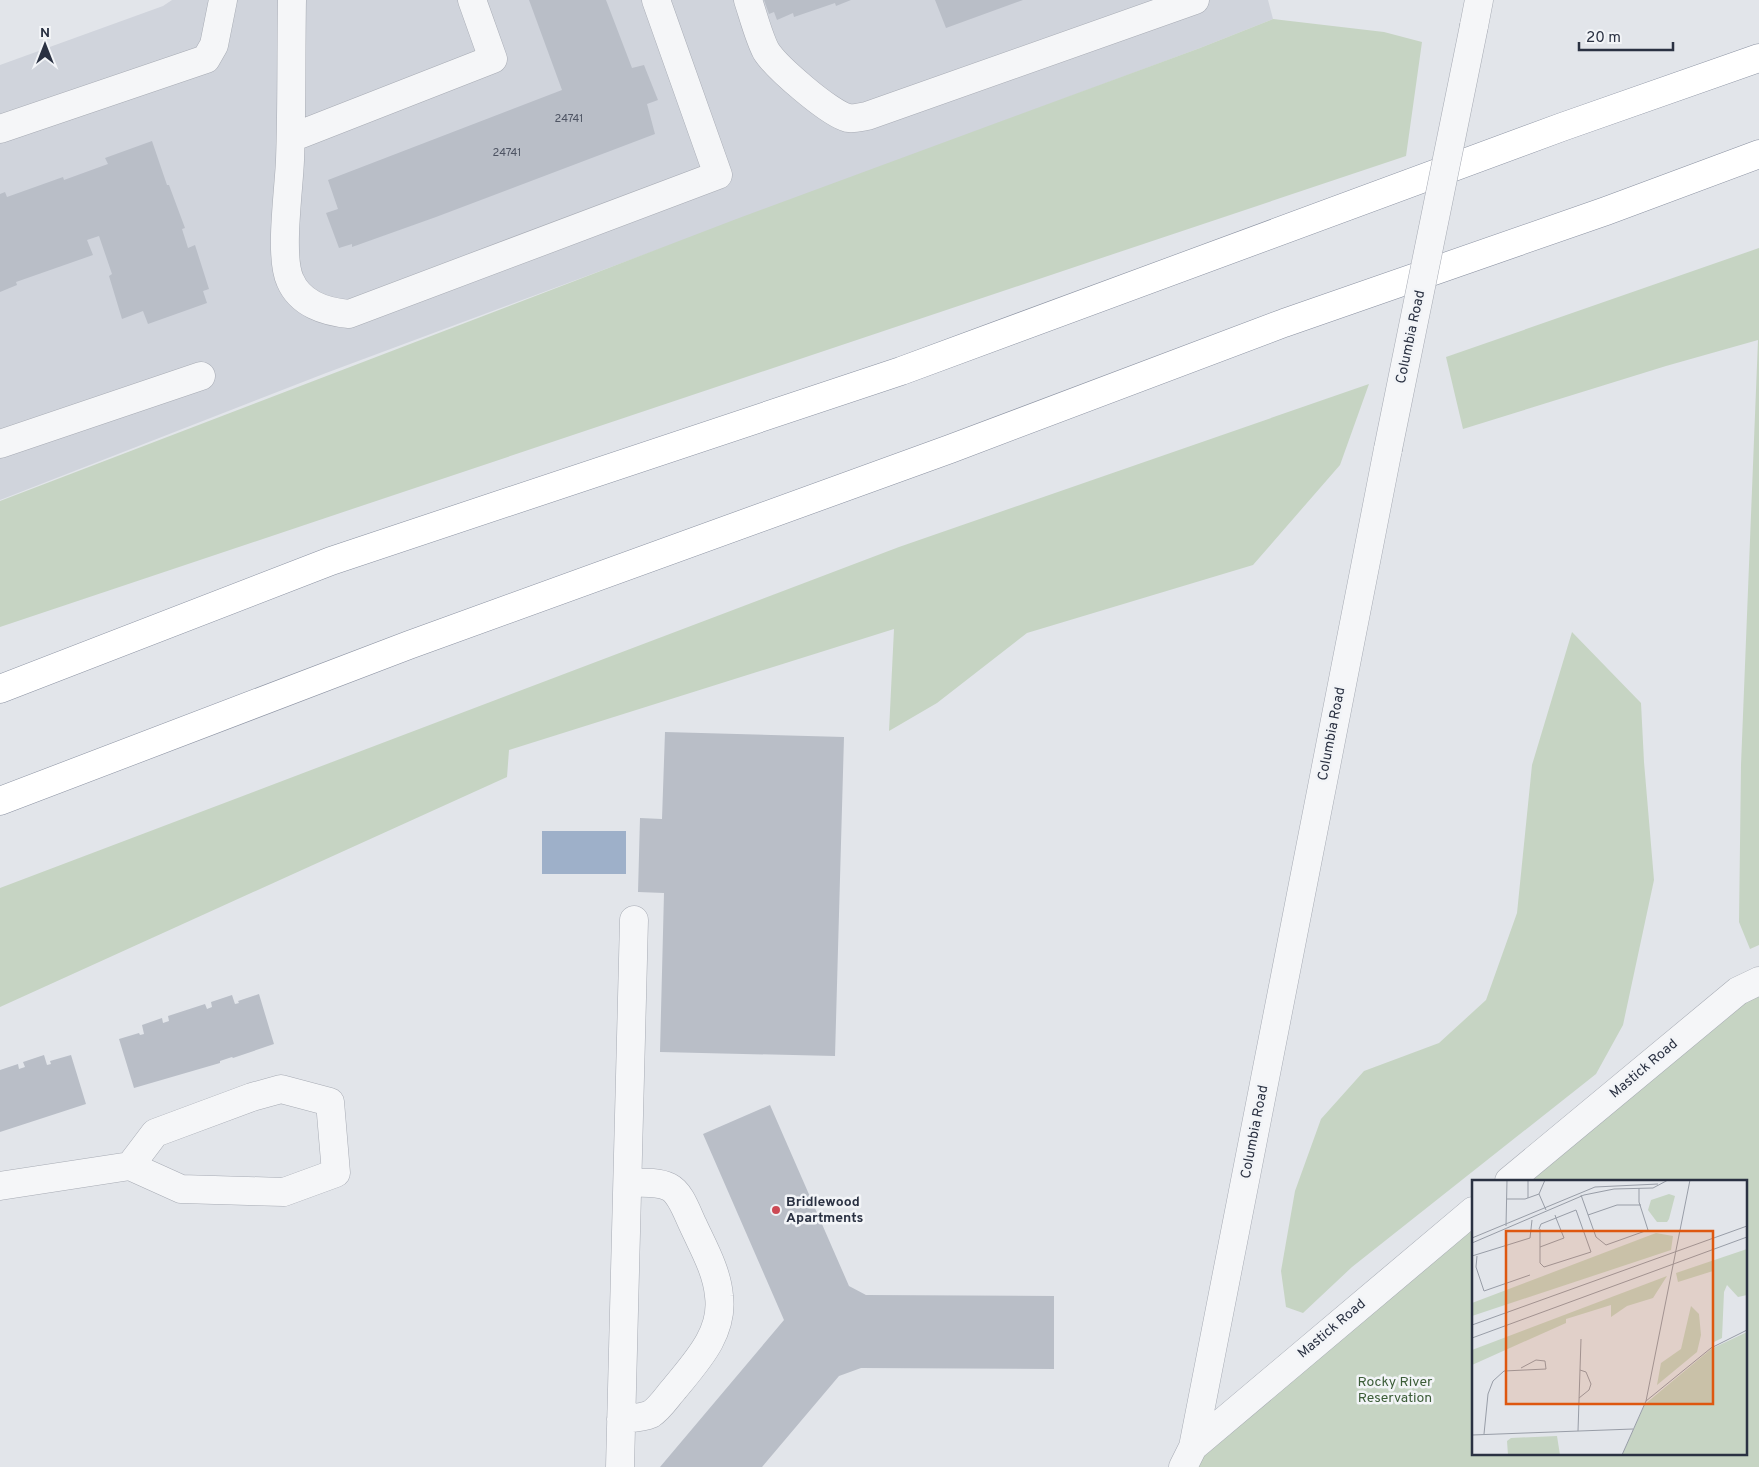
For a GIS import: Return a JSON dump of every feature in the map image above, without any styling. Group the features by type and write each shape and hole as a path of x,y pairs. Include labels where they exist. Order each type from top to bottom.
{"highway":[{"path":"0,688 331,561 901,371 1562,127 1759,58"},
{"path":"0,801 409,645 950,450 1284,323 1606,211 1759,154"}],"street":[{"path":"0,129 206,59 214,45 222,0"},
{"path":"292,0 291,138 286,267 290,281 302,298 334,313 349,314 718,175 656,0"},
{"path":"291,138 494,59 472,0"},
{"path":"748,0 766,51 782,69 811,94 835,113 850,119 867,116 1195,0"},
{"name":"Columbia Road","path":"1188,1457 1479,0"},
{"path":"0,444 201,376"},
{"path":"620,1467 634,920"},
{"name":"Mastick Road","path":"1510,1180 1738,991 1759,981"},
{"path":"0,1186 130,1166 181,1189 284,1192 336,1173 330,1102 281,1089 252,1097 155,1133 130,1166"},
{"path":"621,1419 640,1417 657,1409 702,1354 716,1326 720,1297 706,1253 679,1197 671,1188 661,1184 628,1182"},
{"name":"Mastick Road","path":"1188,1457 1472,1212"}],"shaded area":[{"path":"172,0 1268,0 1273,19 1200,48 326,373 0,500 0,65 163,6"}],"green space":[{"path":"1273,19 1384,32 1422,42 1406,156 0,627 0,501 739,218 1200,48"},
{"path":"1759,248 1759,945 1750,949 1739,922 1741,765 1758,340 1666,366 1463,429 1446,357"},
{"path":"1369,384 1340,465 1253,565 1027,633 937,703 889,731 894,629 509,750 507,777 0,1007 0,888 899,547"},
{"path":"1572,632 1641,703 1654,880 1623,1025 1596,1074 1352,1267 1303,1313 1286,1307 1281,1271 1295,1191 1321,1119 1364,1071 1439,1043 1486,1000 1517,913 1532,765"},
{"name":"Rocky River Reservation","path":"1759,990 1759,1467 1183,1467 1472,1224 1472,1454 1746,1454 1746,1180 1524,1180"}],"water":[{"path":"542,831 626,831 626,874 542,874"}],"building":[{"path":"529,0 606,0 632,68 644,65 658,100 647,104 655,134 436,217 352,247 352,244 339,248 326,213 338,209 328,180 562,90"},
{"path":"764,0 851,0 836,6 835,3 794,17 793,13 777,20 774,12 769,14"},
{"path":"935,0 1023,0 946,28"},
{"path":"152,141 167,185 169,185 185,228 182,229 188,248 195,245 209,289 203,291 207,303 148,324 143,311 122,319 109,276 112,274 99,236 87,240 93,255 16,282 17,285 0,292 0,194 5,192 7,197 63,177 64,180 108,164 105,158"},
{"path":"665,732 844,737 835,1056 660,1052 664,893 638,892 640,818 662,819"},
{"path":"259,994 274,1044 220,1061 220,1063 134,1088 119,1039 139,1033 140,1035 144,1034 142,1025 162,1018 163,1023 169,1021 168,1016 205,1004 207,1009 212,1007 211,1002 232,995 235,1004 239,1003 238,1001"},
{"path":"44,1055 47,1065 51,1064 50,1061 71,1055 86,1104 0,1132 0,1070 18,1064 19,1069 25,1067 23,1062"},
{"name":"Bridlewood Apartments","path":"770,1105 849,1286 866,1295 1054,1296 1054,1369 861,1368 839,1376 762,1467 660,1467 784,1320 703,1134"}],"place":[{"name":"Bridlewood Apartments","path":"776,1210"}]}
